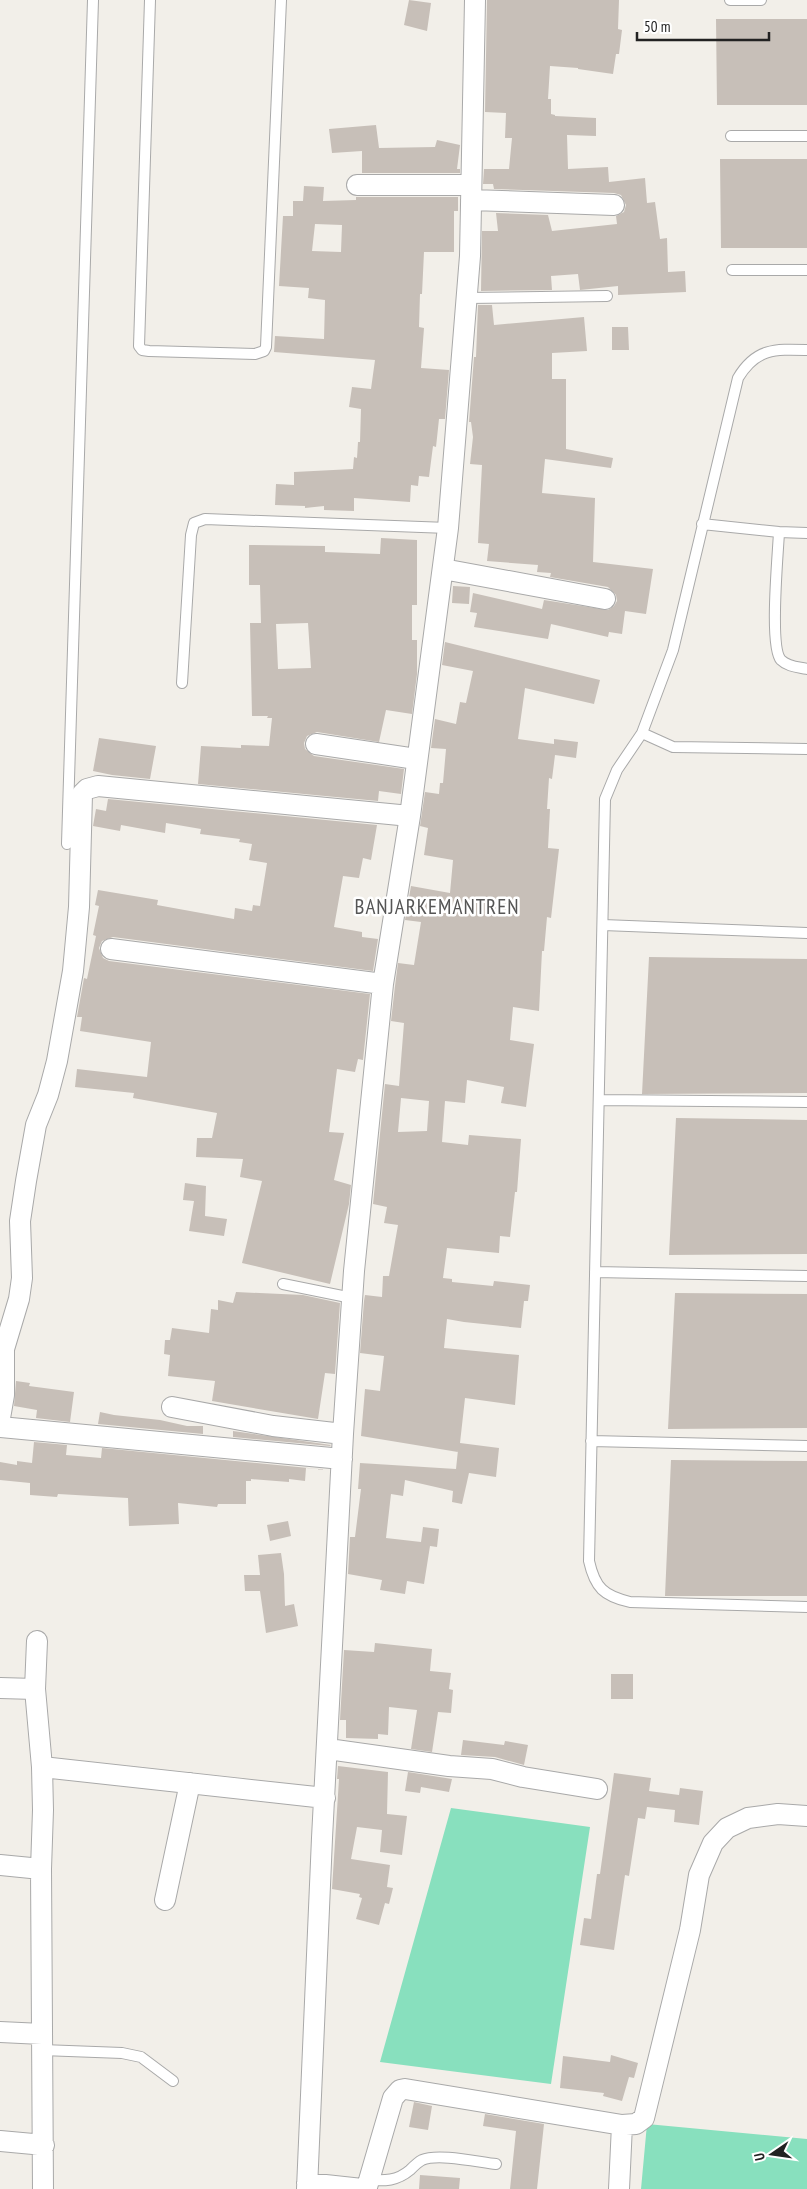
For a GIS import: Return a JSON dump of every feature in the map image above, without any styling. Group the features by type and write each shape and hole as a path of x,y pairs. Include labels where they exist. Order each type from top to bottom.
{"street":[{"path":"474,0 470,256 448,528 416,759 410,816 383,984 352,1298 343,1434 307,2186 365,2189 393,2098 400,2090 405,2089 622,2125 636,2124 644,2118 690,1930 699,1875 713,1843 728,1828 748,1818 778,1814 807,1816"},
{"path":"357,185 614,205"},
{"path":"443,569 605,599"},
{"path":"316,744 416,759"},
{"path":"0,1418 4,1395 4,1349 22,1278 20,1221 26,1181 36,1125 48,1095 57,1062 73,971 79,908 82,794 87,789 98,786 410,816"},
{"path":"111,949 383,984"},
{"path":"172,1407 273,1426 343,1434"},
{"path":"0,1427 342,1459"},
{"path":"37,1641 35,1689 42,1767 43,2189"},
{"path":"0,1688 35,1689"},
{"path":"328,1749 449,1766 492,1769 523,1778 597,1789"},
{"path":"42,1767 325,1798"},
{"path":"165,1900 190,1783"},
{"path":"0,1865 41,1869"},
{"path":"0,2032 42,2042"},
{"path":"619,2189 622,2125"},
{"path":"0,2141 44,2145"}],"lane":[{"path":"67,844 93,0"},
{"path":"150,0 138,346 142,350 149,351 255,354 264,351 266,347 282,0"},
{"path":"730,0 762,0"},
{"path":"730,136 807,136"},
{"path":"732,270 807,270"},
{"path":"467,298 607,296"},
{"path":"807,350 774,351 760,354 746,366 738,378 673,650 642,733 616,770 605,799 589,1561 591,1572 599,1588 612,1598 630,1602 807,1608"},
{"path":"182,683 191,535 194,523 205,519 448,528"},
{"path":"702,524 807,533"},
{"path":"779,532 774,641 780,659 786,664 807,669"},
{"path":"642,733 674,746 807,749"},
{"path":"603,925 807,933"},
{"path":"599,1100 807,1102"},
{"path":"595,1272 807,1276"},
{"path":"283,1284 352,1298"},
{"path":"592,1442 807,1446"},
{"path":"42,2042 142,2057 173,2081"},
{"path":"369,2180 384,2181 394,2179 402,2176 422,2160 437,2158 496,2164"}],"green space":[{"path":"451,1808 590,1827 551,2084 380,2062"},
{"path":"647,2124 807,2139 807,2189 641,2189"}],"building":[{"path":"409,0 431,3 427,31 404,25"},
{"path":"487,0 619,0 618,29 622,30 619,54 616,54 613,74 578,68 550,66 548,99 551,99 551,114 555,116 596,118 596,136 567,135 568,169 608,167 609,182 645,178 647,203 655,202 660,239 667,238 668,272 685,271 686,292 618,295 618,286 580,290 578,274 551,276 552,290 481,291 482,231 498,231 496,213 548,215 552,231 617,224 616,216 624,212 626,205 621,195 614,193 494,189 493,184 483,184 484,169 509,169 512,138 505,138 506,113 485,112"},
{"path":"716,19 807,19 807,105 717,105"},
{"path":"376,125 379,148 435,147 437,140 460,145 457,169 460,169 460,173 362,173 362,151 332,153 329,129"},
{"path":"720,159 807,159 807,248 721,248"},
{"path":"304,186 324,187 323,201 356,200 356,197 458,197 458,211 454,211 454,252 424,252 419,327 424,328 421,368 449,370 445,419 439,419 436,447 433,446 429,477 419,476 418,486 411,485 410,502 354,498 354,511 324,510 324,506 305,508 305,506 275,505 276,484 294,485 294,472 353,469 354,457 357,458 358,442 360,442 361,409 349,407 352,387 371,389 375,360 274,352 275,336 324,339 325,300 308,298 309,288 279,286 283,216 293,216 293,201 303,201","holes":["315,224 342,225 341,252 312,251"]},
{"path":"478,305 492,305 494,325 584,317 587,351 552,353 552,379 566,379 566,449 613,458 611,468 545,459 542,493 595,498 593,562 653,569 646,614 625,611 622,634 609,632 608,637 551,624 548,639 474,627 477,613 470,612 473,593 542,609 544,600 608,610 617,601 616,595 608,587 550,577 551,573 537,572 538,565 487,561 489,544 478,543 482,465 470,464 473,437 471,422 469,422 474,357 476,357"},
{"path":"612,327 628,327 629,350 612,350"},
{"path":"381,538 417,540 417,605 412,605 412,640 417,640 417,674 412,714 386,710 379,742 317,732 307,736 304,743 305,749 314,756 404,769 401,794 379,791 378,801 198,784 201,746 241,748 241,745 269,746 272,718 267,718 268,716 252,716 250,623 261,623 260,585 249,585 249,545 325,546 325,552 380,554","holes":["308,623 311,668 278,669 276,624"]},
{"path":"453,586 470,587 469,604 452,603"},
{"path":"445,642 600,680 594,704 525,688 518,739 554,744 554,739 578,742 576,758 555,755 552,779 549,778 547,809 550,809 548,848 559,849 551,918 547,917 544,951 542,951 539,1011 513,1007 510,1040 534,1044 526,1107 501,1103 504,1087 467,1080 465,1103 445,1101 442,1142 468,1145 469,1135 521,1139 517,1192 515,1192 510,1237 500,1236 499,1253 447,1248 443,1278 452,1279 452,1282 493,1286 494,1281 530,1285 528,1301 524,1301 521,1328 447,1319 444,1348 519,1355 515,1405 465,1398 460,1443 499,1448 496,1477 469,1473 462,1504 452,1502 453,1491 405,1480 403,1496 391,1494 386,1538 421,1542 423,1527 439,1529 437,1547 430,1546 424,1584 407,1581 405,1594 380,1590 382,1580 348,1574 350,1537 355,1537 361,1489 358,1489 360,1463 456,1469 458,1452 361,1436 365,1389 380,1391 384,1356 360,1353 365,1295 382,1297 383,1276 389,1276 398,1225 384,1223 387,1207 373,1204 385,1084 399,1086 404,1023 391,1021 398,963 414,965 421,922 405,920 411,886 450,893 453,860 424,855 428,828 420,826 425,792 439,794 440,783 443,783 446,749 431,748 435,719 456,724 460,702 466,703 473,671 442,665","holes":["401,1098 429,1101 427,1131 398,1132"]},
{"path":"99,738 156,746 150,779 93,771"},
{"path":"108,799 377,825 371,860 363,858 359,878 343,876 334,927 362,932 362,937 378,939 373,971 113,937 102,941 99,948 103,958 109,961 370,994 363,1060 358,1059 355,1072 337,1069 329,1132 344,1133 334,1180 351,1185 349,1204 330,1284 242,1263 262,1181 240,1177 243,1159 196,1157 197,1138 212,1138 217,1113 133,1098 134,1093 75,1087 77,1069 147,1077 151,1042 80,1031 82,1017 77,1017 84,978 87,979 96,936 93,935 99,906 95,905 98,890 158,900 157,905 234,919 235,908 252,911 253,905 260,906 267,863 249,860 252,844 239,842 240,839 200,834 201,829 166,823 165,833 121,825 120,831 93,826 96,809 106,811"},
{"path":"649,957 807,959 807,1093 642,1094"},
{"path":"676,1118 807,1120 807,1254 669,1255"},
{"path":"185,1183 206,1186 205,1216 227,1219 224,1236 189,1231 194,1201 183,1200"},
{"path":"236,1292 303,1295 340,1303 335,1374 325,1373 318,1419 212,1401 215,1381 168,1376 170,1355 164,1354 165,1340 170,1340 172,1328 209,1333 211,1309 218,1310 218,1300 233,1303"},
{"path":"675,1293 807,1294 807,1428 668,1429"},
{"path":"16,1381 30,1383 29,1386 74,1392 70,1422 36,1418 37,1410 14,1406"},
{"path":"100,1412 160,1420 187,1426 203,1426 203,1434 98,1424"},
{"path":"233,1431 331,1445 233,1437"},
{"path":"34,1442 67,1445 66,1455 101,1458 102,1448 329,1470 306,1468 305,1481 289,1479 289,1482 251,1479 251,1481 246,1481 246,1504 218,1504 217,1507 178,1503 179,1524 129,1526 128,1498 58,1494 57,1497 30,1495 30,1483 0,1480 0,1462 17,1465 17,1461 32,1463"},
{"path":"671,1460 807,1461 807,1596 665,1596"},
{"path":"288,1521 291,1536 270,1541 267,1525"},
{"path":"281,1553 285,1606 294,1604 298,1626 266,1633 260,1591 245,1591 244,1575 260,1575 258,1555"},
{"path":"375,1643 432,1649 430,1671 451,1673 449,1689 453,1690 451,1713 438,1712 432,1752 411,1749 417,1710 389,1707 388,1735 378,1734 378,1739 346,1738 346,1720 340,1720 344,1650 374,1652"},
{"path":"611,1674 633,1674 633,1699 611,1699"},
{"path":"463,1740 504,1745 505,1741 528,1745 524,1765 495,1757 461,1755"},
{"path":"338,1766 388,1772 387,1814 407,1816 402,1855 380,1852 382,1830 357,1827 351,1859 390,1865 387,1887 393,1888 389,1904 385,1903 379,1925 356,1919 362,1898 359,1897 360,1894 332,1889 339,1779 337,1779"},
{"path":"408,1772 452,1779 449,1792 421,1787 420,1793 405,1791"},
{"path":"614,1773 651,1778 649,1791 679,1795 680,1788 703,1791 699,1825 674,1822 675,1810 647,1807 645,1819 638,1818 629,1876 625,1875 614,1950 580,1945 584,1918 591,1919 597,1874 600,1874"},
{"path":"611,2055 638,2063 634,2078 629,2077 622,2101 603,2096 604,2093 560,2088 563,2056 610,2062"},
{"path":"414,2102 432,2106 428,2130 409,2127"},
{"path":"485,2114 544,2124 537,2189 510,2189 516,2131 483,2126"},
{"path":"420,2175 460,2178 459,2189 419,2189"}],"district":[{"name":"BANJARKEMANTREN","path":"437,907"}]}
